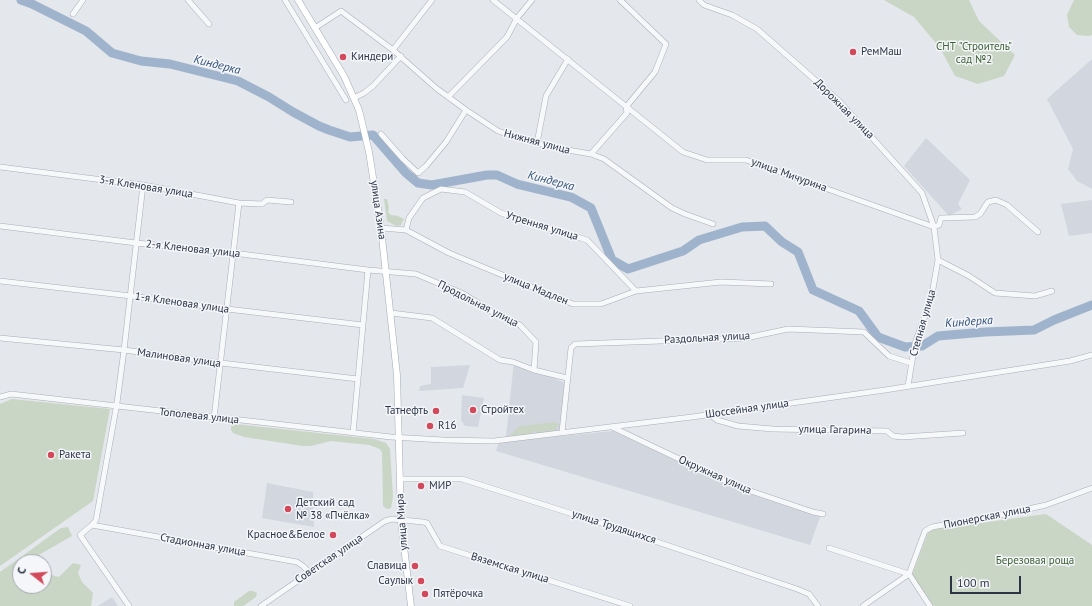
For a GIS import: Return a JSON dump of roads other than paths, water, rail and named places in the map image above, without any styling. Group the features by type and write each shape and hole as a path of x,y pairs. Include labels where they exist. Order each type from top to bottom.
{"main road":[{"name":"улица Азина","path":"298,0 336,61 354,98 359,110 369,152 381,228 391,313 397,375 399,438"},
{"name":"улица Мира","path":"399,438 401,521 411,606"}],"street":[{"path":"73,14 83,0"},
{"path":"188,0 209,24"},
{"path":"285,0 346,100"},
{"path":"393,50 432,0"},
{"name":"улица Мичурина","path":"493,0 683,152 707,160 746,160 934,227"},
{"path":"448,97 507,37 517,18 532,0"},
{"path":"590,154 627,113 626,107 655,72 666,44 620,0"},
{"name":"Дорожная улица","path":"699,0 704,5 732,15 757,29 839,101 922,193 934,227 938,260"},
{"name":"Нижняя улица","path":"315,28 341,11 401,56 436,88 498,131 537,143 590,154 604,159 672,208 713,224"},
{"path":"354,98 373,86 401,56"},
{"path":"537,143 546,96 568,59"},
{"path":"381,134 403,159 418,173 446,142 466,110"},
{"name":"3-я Кленовая улица","path":"0,167 143,185 239,203 262,204 267,200 291,202"},
{"path":"128,606 80,535 96,520 124,350 143,185"},
{"name":"Утренняя улица","path":"406,230 409,218 423,198 441,189 465,192 501,213 587,240 636,291"},
{"path":"934,227 939,225 941,218 975,217 980,214 988,202 996,200 1007,205 1038,232"},
{"path":"214,418 239,203"},
{"name":"2-я Кленовая улица","path":"0,226 386,271"},
{"name":"улица Мадлен","path":"381,228 406,230 449,253 572,304 601,304 636,291 721,282 771,284"},
{"path":"938,260 969,276 995,293 1035,296 1052,291"},
{"name":"Степная улица","path":"908,386 915,343 931,300 938,260"},
{"path":"353,433 368,270"},
{"name":"Продольная улица","path":"386,271 416,274 464,294 494,313 520,325 536,342 534,370"},
{"name":"1-я Кленовая улица","path":"0,281 363,325"},
{"path":"391,313 432,318 500,360 513,362 534,370 567,378"},
{"name":"Раздольная улица","path":"562,432 571,348 575,344 746,338 788,329 864,332 889,356 912,363"},
{"name":"Малиновая улица","path":"0,338 124,350 358,379"},
{"name":"Шоссейная улица","path":"399,438 494,441 885,390 1011,371 1092,356"},
{"name":"Тополевая улица","path":"0,397 10,394 399,438"},
{"path":"725,412 725,419 729,424"},
{"name":"улица Гагарина","path":"709,414 717,420 729,424 773,429 887,431 893,436 902,437 963,433"},
{"name":"Окружная улица","path":"611,426 736,486 822,514"},
{"name":"улица Трудящихся","path":"400,479 462,479 595,521 797,589 809,594 818,606"},
{"name":"Пионерская улица","path":"909,574 925,531 932,527 1018,512 1046,505 1092,488"},
{"name":"Советская улица","path":"261,606 385,521 401,521"},
{"name":"Вяземская улица","path":"401,521 417,521 426,524 440,546 630,606"},
{"name":"Стадионная улица","path":"92,525 297,562 309,572"},
{"path":"829,548 909,574 930,606"},
{"path":"863,606 909,574"}],"waterway":[{"name":"Киндерка","path":"21,0 86,31 112,53 141,61 170,64 238,81 319,126 350,137 373,135 406,173 418,183 432,185 487,175 497,175 517,184 571,197 591,208 612,260 628,269 683,251 699,240 742,227 765,226 782,242 798,252 813,290 859,311 878,337 905,347 922,346 938,336 1034,330 1054,320 1092,305"}],"place":[{"name":"РемМаш","path":"853,52"},
{"name":"Киндери","path":"343,57"},
{"name":"Стройтех","path":"473,410"},
{"name":"Татнефть","path":"436,411"},
{"name":"R16","path":"430,426"},
{"name":"Ракета","path":"51,455"},
{"name":"МИР","path":"421,486"},
{"name":"Детский сад № 38 «Пчёлка»","path":"288,509"},
{"name":"Красное&Белое","path":"333,535"},
{"name":"Славица","path":"415,566"},
{"name":"Саулык","path":"421,581"},
{"name":"Пятёрочка","path":"425,594"}],"park label":[{"name":"СНТ \"Строитель\" сад №2","path":"974,53"},
{"name":"Березовая роща","path":"1035,561"}]}
